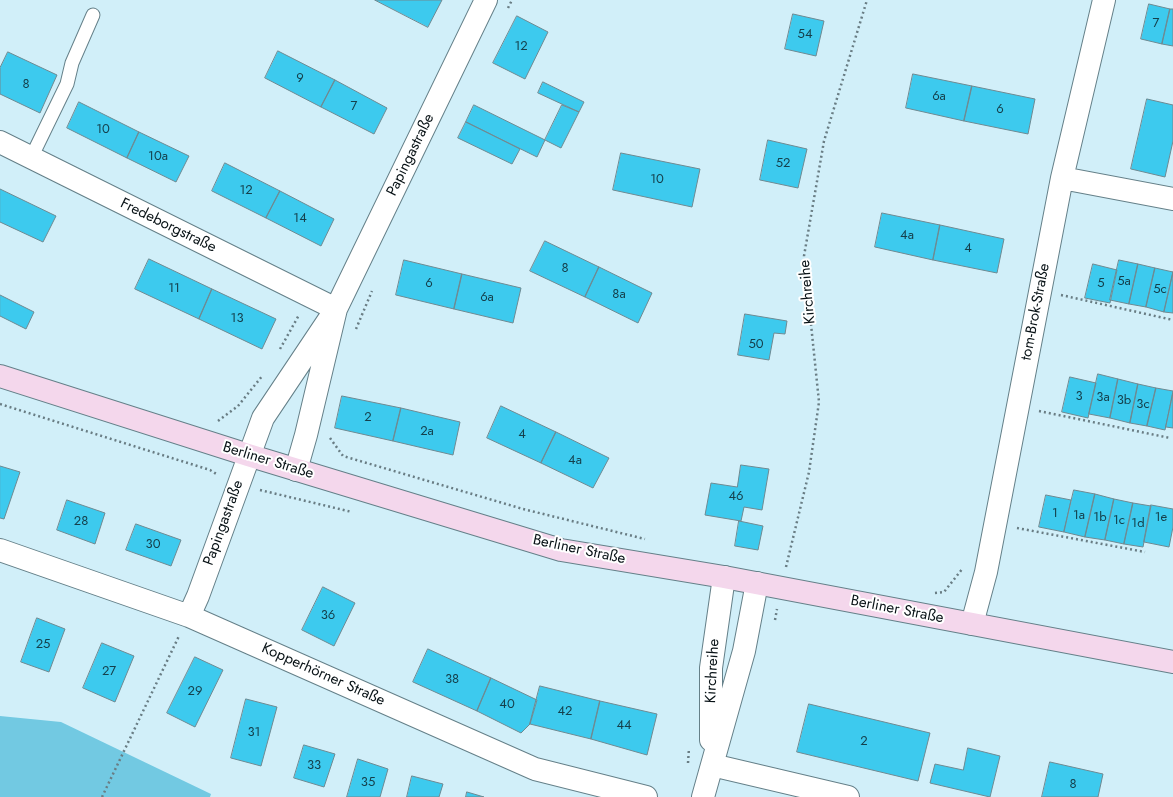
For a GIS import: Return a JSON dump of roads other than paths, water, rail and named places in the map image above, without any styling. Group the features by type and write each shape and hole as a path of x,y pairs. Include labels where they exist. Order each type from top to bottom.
{"main road":[{"name":"Berliner Straße","path":"0,376 296,470 561,550 757,583 1173,662"}],"street":[{"name":"Papingastraße","path":"189,616 198,596 248,455 263,418 336,309 486,0"},
{"name":"tom-Brok-Straße","path":"972,624 986,572 1062,178 1104,0"},
{"name":"Fredeborgstraße","path":"0,142 336,309"},
{"path":"1062,178 1173,199"},
{"name":"Papingastraße","path":"296,470 306,435 336,309"},
{"name":"Kopperhörner Straße","path":"0,550 189,616 535,769 646,797"},
{"name":"Kirchreihe","path":"712,765 711,668 719,600 724,577"},
{"name":"Kirchreihe","path":"704,797 744,651 757,583"},
{"path":"712,765 848,797"}],"lane":[{"path":"31,158 67,84 72,63 93,14"}]}
